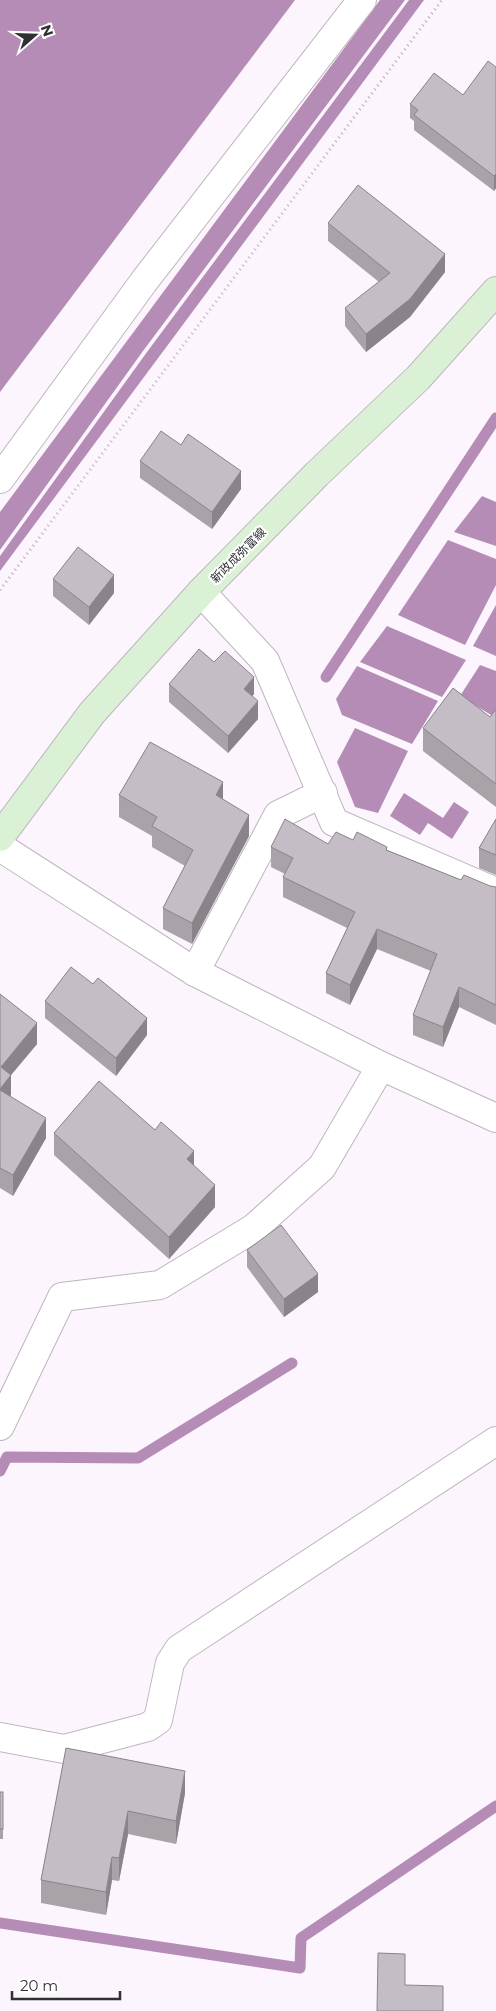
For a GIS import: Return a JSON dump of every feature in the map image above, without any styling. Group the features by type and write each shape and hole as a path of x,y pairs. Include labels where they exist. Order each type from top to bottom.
{"main road":[{"name":"新政成弥富線","path":"0,837 92,713 201,592 317,474 418,378 496,291"}],"street":[{"path":"0,479 145,280 362,0"},
{"path":"201,592 265,661 334,822 496,892"},
{"path":"196,972 278,815 323,793"},
{"path":"0,848 196,972 381,1066 496,1118"},
{"path":"0,1426 62,1297 160,1285 254,1228 322,1167 381,1066"},
{"path":"0,1737 64,1749 148,1727 158,1720 170,1663 180,1649 496,1441"}],"path":[{"path":"0,590 442,0"}],"shaded area":[{"path":"0,0 295,0 0,392"},
{"path":"380,0 405,0 143,351 0,550 0,512"},
{"path":"409,0 424,0 0,571 0,556 147,352"},
{"path":"482,496 496,502 496,546 454,532"},
{"path":"448,540 496,559 496,585 465,645 398,615"},
{"path":"496,605 496,656 473,646"},
{"path":"387,626 466,660 442,697 360,662"},
{"path":"480,665 496,671 496,718 460,696"},
{"path":"357,666 438,701 412,744 342,715 336,699"},
{"path":"355,728 408,751 378,813 355,807 337,762"},
{"path":"404,793 443,818 454,802 469,812 452,839 428,823 420,835 390,816"}],"building":[{"path":"488,61 496,67 496,174 494,176 414,115 418,110 410,104 434,73 463,95"},
{"path":"358,185 445,254 410,299 366,334 345,308 390,273 328,223"},
{"path":"161,431 181,445 188,434 241,471 212,512 140,461"},
{"path":"78,547 114,575 89,607 53,579"},
{"path":"199,649 214,662 225,651 254,677 244,689 258,701 228,736 169,684"},
{"path":"453,688 490,717 496,709 496,784 423,728"},
{"path":"150,742 223,782 216,795 249,815 192,923 163,908 193,850 152,826 157,817 119,795"},
{"path":"285,819 328,844 336,832 353,840 357,832 387,847 386,850 461,880 464,875 496,887 496,1005 459,987 443,1027 413,1015 437,954 377,929 350,985 326,973 355,912 283,877 293,858 271,847"},
{"path":"496,819 496,855 479,848"},
{"path":"71,967 93,984 98,978 147,1018 116,1058 45,1001"},
{"path":"0,994 37,1023 1,1067 11,1075 0,1089"},
{"path":"99,1081 155,1130 161,1122 194,1151 187,1159 215,1185 169,1237 54,1133"},
{"path":"0,1090 46,1118 13,1175 0,1168"},
{"path":"281,1225 318,1274 284,1299 247,1250"},
{"path":"66,1748 185,1771 176,1821 128,1811 119,1858 112,1857 106,1892 41,1880"},
{"path":"0,1792 3,1792 3,1829 0,1829"},
{"path":"378,1953 405,1954 405,1985 443,1986 443,2011 377,2011"}],"waterway":[{"path":"326,677 496,418"},
{"path":"0,1471 7,1457 138,1458 292,1363"},
{"path":"0,1923 300,1968 301,1938 496,1806"}]}
